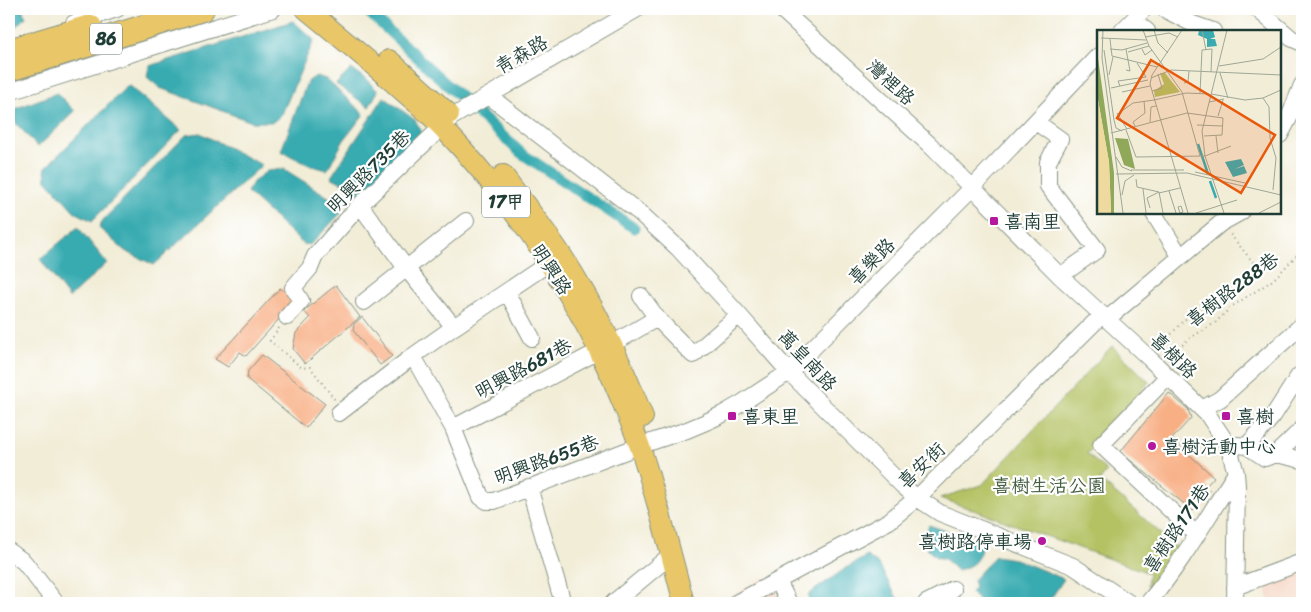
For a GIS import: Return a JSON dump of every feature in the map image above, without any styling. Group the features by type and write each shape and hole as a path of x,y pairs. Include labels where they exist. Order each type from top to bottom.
{"highway":[{"name":"86","path":"9,51 149,9"},
{"name":"86","path":"9,68 202,9"}],"main road":[{"name":"明興路","path":"306,9 383,72 449,120 482,172 519,219 605,347 634,394 684,603"},
{"name":"明興路","path":"328,9 389,60 493,164 535,217 562,256 588,299 605,347"},
{"name":"明興路","path":"646,444 667,490 698,603"}],"street":[{"path":"9,42 117,9"},
{"path":"9,92 273,9"},
{"name":"青森路","path":"449,120 637,9"},
{"name":"灣裡路","path":"781,9 930,145 973,187"},
{"path":"1164,9 1193,24 1210,30"},
{"path":"1257,9 1291,38 1302,43"},
{"path":"1133,20 1147,30"},
{"name":"喜樂路","path":"646,444 687,430 723,414 789,372 973,187 1097,57"},
{"path":"1281,133 1302,85"},
{"name":"萬皇南路","path":"489,96 641,214 678,248 789,372 902,486 917,498 940,513 1073,566 1129,603"},
{"name":"明興路735巷","path":"287,317 301,301 293,288 310,268 315,256 360,206 449,120"},
{"path":"1036,122 1060,139 1048,162 1048,186 1097,250 1060,276"},
{"name":"喜樹路","path":"973,187 1060,276 1160,368 1214,422 1228,445 1236,473 1238,498 1235,595"},
{"path":"360,206 406,268 454,327"},
{"path":"1154,214 1180,256"},
{"name":"喜安街","path":"736,603 882,524 917,498 1104,317 1221,222 1237,214"},
{"path":"364,302 466,222"},
{"path":"341,411 454,327 549,263"},
{"path":"506,292 532,338"},
{"path":"641,296 657,318 693,355 739,315"},
{"name":"明興路681巷","path":"453,428 657,318"},
{"path":"1202,409 1220,399 1302,325"},
{"path":"414,356 453,428"},
{"path":"1160,368 1101,445 1197,535"},
{"path":"1247,446 1273,416 1302,373"},
{"name":"明興路655巷","path":"453,428 481,497 487,501 494,501 646,444"},
{"path":"1228,445 1247,446 1265,458 1276,454 1302,429"},
{"path":"1276,454 1302,460"},
{"name":"喜樹路171巷","path":"1148,603 1197,535 1236,473"},
{"path":"529,487 564,603"},
{"path":"9,551 24,562 56,603"},
{"path":"613,603 671,555"},
{"path":"1235,595 1302,562"},
{"path":"778,581 789,603"},
{"path":"926,603 953,589"}],"path":[{"path":"1160,368 1183,321 1257,267 1221,222"},
{"name":"喜樹路288巷","path":"1160,368 1188,339 1215,323 1231,307 1273,280 1299,253"},
{"path":"287,317 270,341 302,368 310,367 341,411"}],"shaded area":[{"path":"1302,565 1302,602 1269,603 1267,588 1271,577"},
{"path":"763,578 775,589 782,603 720,603"}],"green space":[{"name":"喜樹生活公園","path":"1112,346 1149,382 1087,454 1107,471 1100,480 1182,552 1155,589 1147,586 1149,573 940,498 982,485"}],"water":[{"path":"9,9 24,9 23,12 26,17 14,28 9,24"},
{"path":"293,21 314,40 282,114 273,122 252,122 160,88 147,77 149,66"},
{"path":"351,69 366,79 378,91 369,107 336,84"},
{"path":"316,76 326,79 364,114 344,140 327,170 309,165 281,151 307,82"},
{"path":"128,85 181,130 92,221 75,212 46,180 45,168"},
{"path":"57,93 75,111 38,147 9,116 9,111"},
{"path":"384,97 415,120 422,132 360,197 346,185 331,177"},
{"path":"200,133 262,165 154,265 125,251 99,228 103,220 186,135"},
{"path":"284,169 330,198 343,211 310,245 303,244 247,192 254,181 267,171"},
{"path":"78,227 107,263 69,298 40,259"},
{"path":"929,525 983,544 975,562 957,571 945,559 936,557 928,550 924,536"},
{"path":"867,556 879,565 900,603 808,603 809,594"},
{"path":"995,556 1015,559 1064,579 1048,603 981,603 971,593 975,587 973,580"}],"building":[{"path":"336,285 360,317 305,364 293,349 296,333 310,318 304,311"},
{"path":"280,288 296,300 246,356 240,352 228,367 215,359"},
{"path":"362,317 392,356 380,365 353,330 354,324"},
{"path":"262,355 325,404 306,428 247,379 248,371"},
{"name":"喜樹活動中心","path":"1169,393 1188,409 1191,418 1172,439 1214,477 1206,486 1210,490 1193,511 1120,452"}],"waterway":[{"path":"365,9 521,153 634,228"}],"place":[{"name":"喜南里","path":"994,221"},
{"name":"喜東里","path":"732,416"},
{"name":"喜樹","path":"1226,416"},
{"name":"喜樹活動中心","path":"1152,446"},
{"name":"喜樹路停車場","path":"1042,541"}]}
